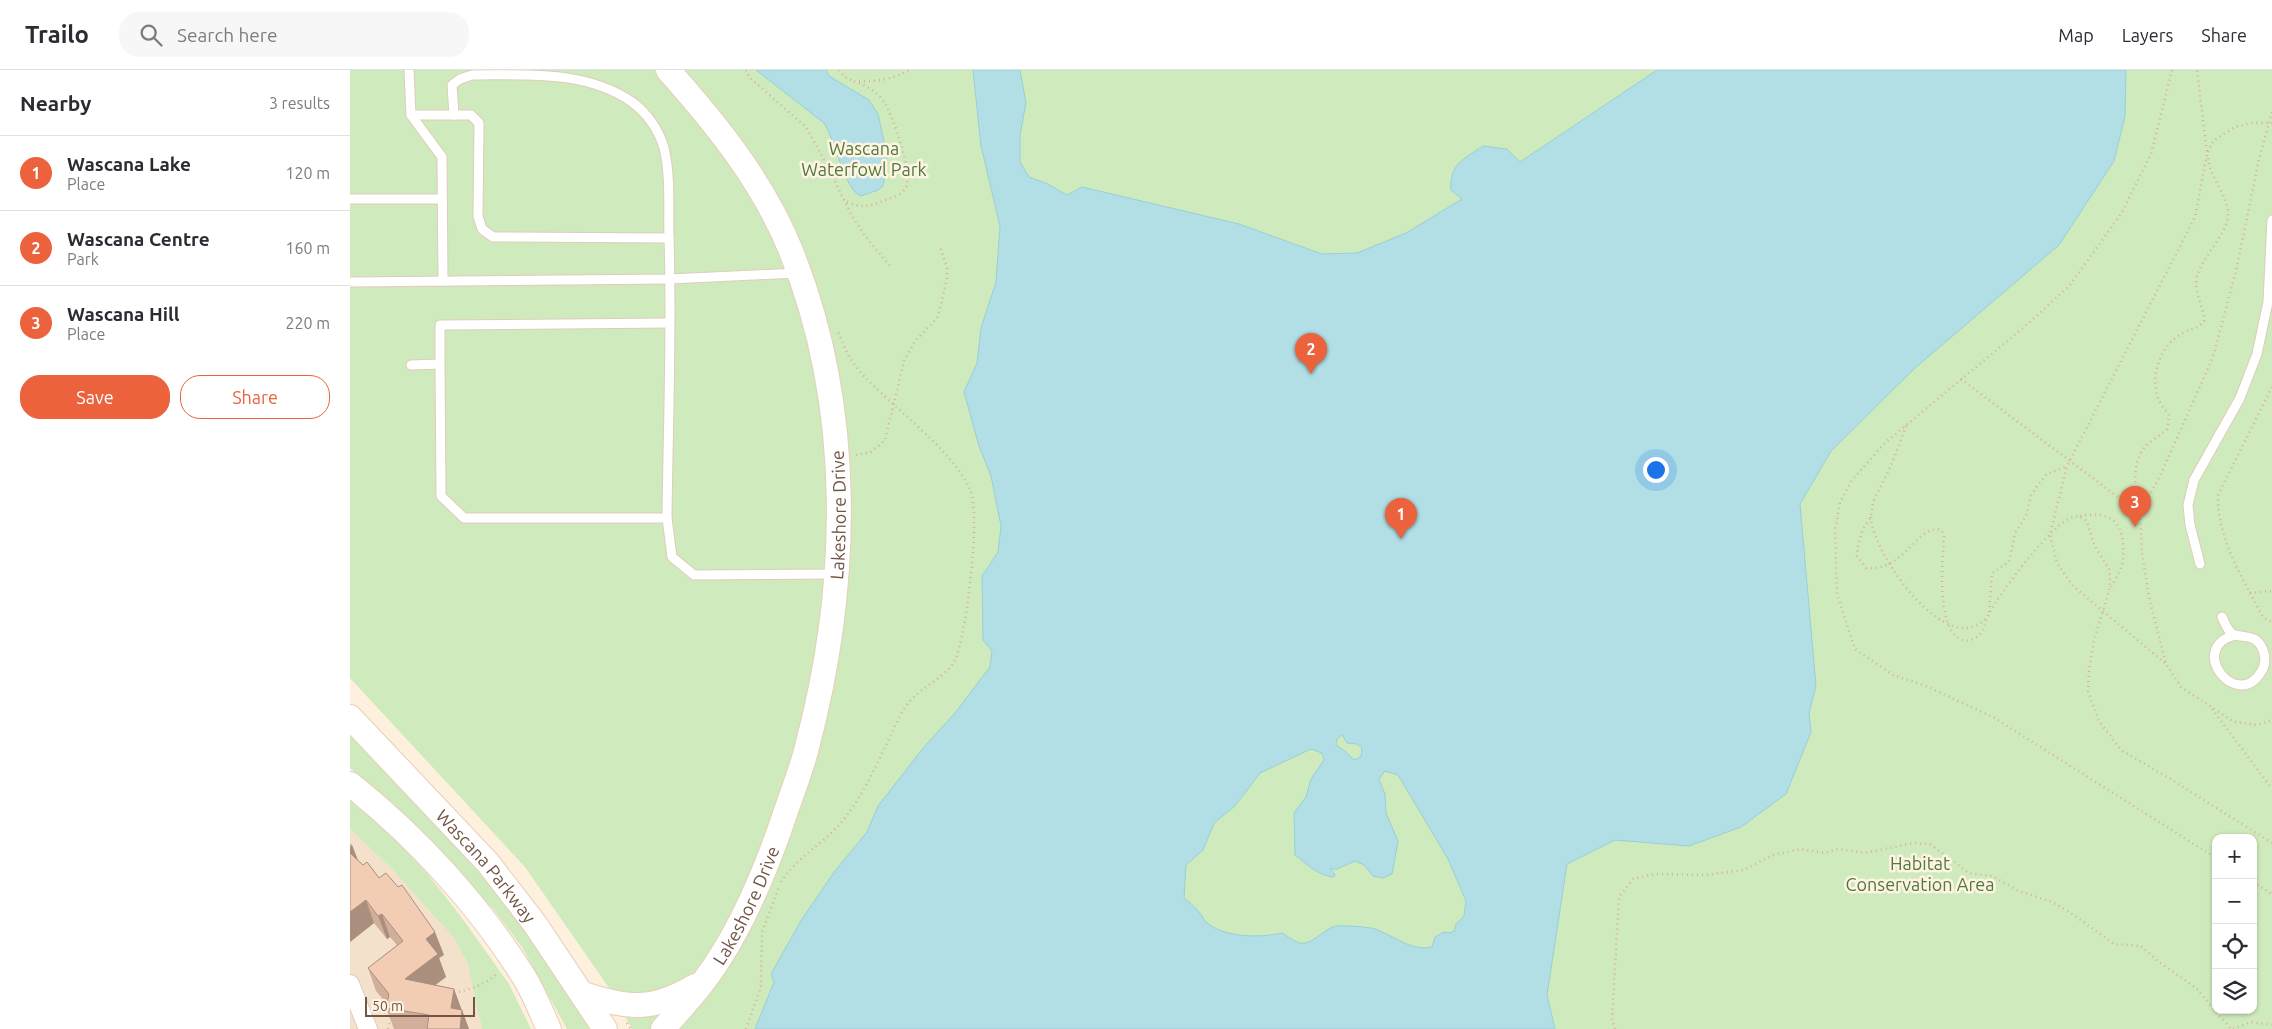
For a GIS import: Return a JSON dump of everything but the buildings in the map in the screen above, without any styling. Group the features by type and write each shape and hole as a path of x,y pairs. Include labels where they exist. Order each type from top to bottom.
{"street":[{"name":"Lakeshore Drive","path":"668,70 708,116 754,180 780,228 799,273 821,343 835,423 838,455 836,574 833,617 807,748 762,876 744,912 705,980 691,1019 685,1029"},
{"name":"Wascana Parkway","path":"350,717 488,863 535,924 606,1029"},
{"name":"Wascana Parkway","path":"350,784 410,837 488,926 525,978 549,1029"},
{"name":"Lakeshore Drive","path":"663,1029 705,980"},
{"path":"584,994 614,1004 652,1004 674,998 705,980"},
{"path":"350,984 355,1008 368,1029"}],"lane":[{"path":"409,70 411,115 442,157 443,281"},
{"path":"454,115 452,85 460,79 472,76 549,74 596,83 633,102 649,117 661,139 666,159 670,279 667,518 672,556 694,575 836,574"},
{"path":"411,115 471,115 479,122 478,216 482,229 493,237 669,238"},
{"path":"350,199 442,199"},
{"path":"2200,564 2190,525 2188,505 2194,480 2240,398 2257,354 2268,302 2272,220"},
{"path":"350,282 670,279 799,273"},
{"path":"667,518 464,518 441,496 440,325 669,323"},
{"path":"411,365 440,364"},
{"path":"2222,617 2230,634"},
{"path":"2230,634 2247,635 2253,638 2263,649 2264,663 2258,676 2246,684 2226,680 2217,670 2215,663 2217,649 2230,634"}],"path":[{"path":"746,70 749,77 806,127 852,216 865,236 892,268"},
{"path":"839,70 845,77 874,91 884,102 901,147 908,182 905,190 870,207 863,207 845,201"},
{"path":"853,81 875,81 893,77 909,70"},
{"path":"2172,70 2151,154 2121,214 2070,285 2029,324 1886,442 1852,480 1840,502 1835,531 1837,594 1855,649 1894,674 1926,686 1993,717 2212,855"},
{"path":"2166,664 2142,553 2140,513 2134,491 2141,452 2147,444 2167,429 2169,415 2157,396 2157,366 2166,345 2183,332 2199,328 2204,322 2197,291 2197,276 2212,245 2222,234 2228,216 2226,202 2208,164 2198,70"},
{"path":"2140,513 2160,476 2213,357 2236,270 2258,159 2272,112"},
{"path":"2270,123 2251,123 2235,127 2213,141 2207,154 2195,217 2069,460 2050,534 2053,549 2063,573 2073,586 2166,664 2181,687 2234,722 2257,725 2272,720"},
{"path":"838,455 865,454 879,447 884,440 904,361 909,349 937,318 940,308 947,279 947,268 940,247"},
{"path":"1961,379 2140,513"},
{"path":"2272,387 2218,495 2218,509 2229,550 2263,617 2272,622"},
{"path":"1907,425 1891,466 1873,502 1871,516 1873,532 1889,565 1918,601 1949,625 1958,628 1972,627 1984,620 2037,548 2060,524 2073,517 2093,514 2108,517 2117,523 2122,531 2123,564 2109,591 2093,648 2089,671 2088,691 2099,721 2121,750 2132,758 2172,780 2272,844"},
{"path":"1871,516 1863,529 1857,556 1866,568 1876,569 1889,565 1900,558 1926,531 1941,530 1944,535 1942,592 1950,630 1958,638 1965,641 1972,640 1979,635 1988,615 1992,573 2009,562 2015,533 2026,516 2031,496 2047,474 2067,466"},
{"path":"2079,516 2087,521 2094,545 2108,569 2109,591"},
{"path":"2250,593 2272,591"},
{"path":"2211,708 2272,789"},
{"path":"1615,1029 1612,1020 1619,897 1633,879 1655,874 1704,875 1744,870 1773,855 1801,849 1824,854 1838,849 1865,852 1914,842 1930,844 1969,874 1992,876 2018,891 2052,902 2074,915 2114,944 2141,946 2158,962 2196,988 2232,1029 2251,1022 2272,1024"},
{"path":"2257,885 2272,894"},
{"path":"454,993 476,988 485,983 511,959"},
{"path":"388,1029 389,1020 392,1015 398,1013"}],"shaded area":[{"path":"350,829 390,867 454,938 467,962 482,1029 350,1029"}],"green space":[{"path":"350,70 2272,70 2272,1029 632,1029 614,995 525,867 350,678"},
{"path":"350,731 479,869 544,955 591,1029 567,1029 522,947 494,910 394,804 350,768"},
{"path":"350,798 388,832 426,872 462,918 509,984 531,1029 482,1029 467,962 454,938 390,867 350,829"}],"water":[{"path":"756,70 826,70 829,76 869,100 878,114 887,155 883,186 878,190 861,196 855,192 845,175 824,123"},
{"path":"973,70 1020,70 1026,103 1020,135 1020,162 1029,177 1048,184 1067,195 1082,187 1239,224 1322,254 1357,253 1406,233 1462,199 1451,190 1452,174 1459,163 1483,146 1507,149 1520,162 1657,70 2126,70 2125,116 2114,161 2059,245 1914,369 1831,451 1800,504 1816,686 1809,713 1811,732 1786,794 1741,827 1689,846 1615,840 1567,864 1547,995 1555,1029 755,1029 774,982 771,974 802,919 835,871 867,832 878,806 924,747 955,713 990,667 992,651 983,640 982,576 998,552 1001,526 991,476 979,446 964,392 977,363 981,328 996,282 1000,226 981,146","holes":["1342,735 1347,743 1357,744 1362,748 1361,757 1354,760 1336,745 1337,739","1311,749 1322,753 1324,760 1311,779 1306,797 1294,813 1295,855 1313,869 1328,876 1334,877 1335,874 1330,869 1337,869 1355,861 1364,865 1373,876 1383,878 1392,874 1398,841 1386,813 1385,794 1379,779 1385,771 1398,775 1448,859 1466,901 1464,916 1456,924 1454,931 1450,933 1444,932 1435,937 1432,947 1416,947 1375,929 1350,926 1332,927 1309,942 1304,943 1299,943 1282,933 1263,936 1232,934 1206,922 1184,898 1186,865 1203,850 1214,823 1235,806 1260,773"]}],"place":[{"name":"Wascana Centre","path":"1311,374"},
{"name":"Wascana Hill","path":"2135,527"},
{"name":"Wascana Lake","path":"1401,539"}],"park label":[{"name":"Wascana Waterfowl Park","path":"864,158"},
{"name":"Habitat Conservation Area","path":"1920,873"}]}
